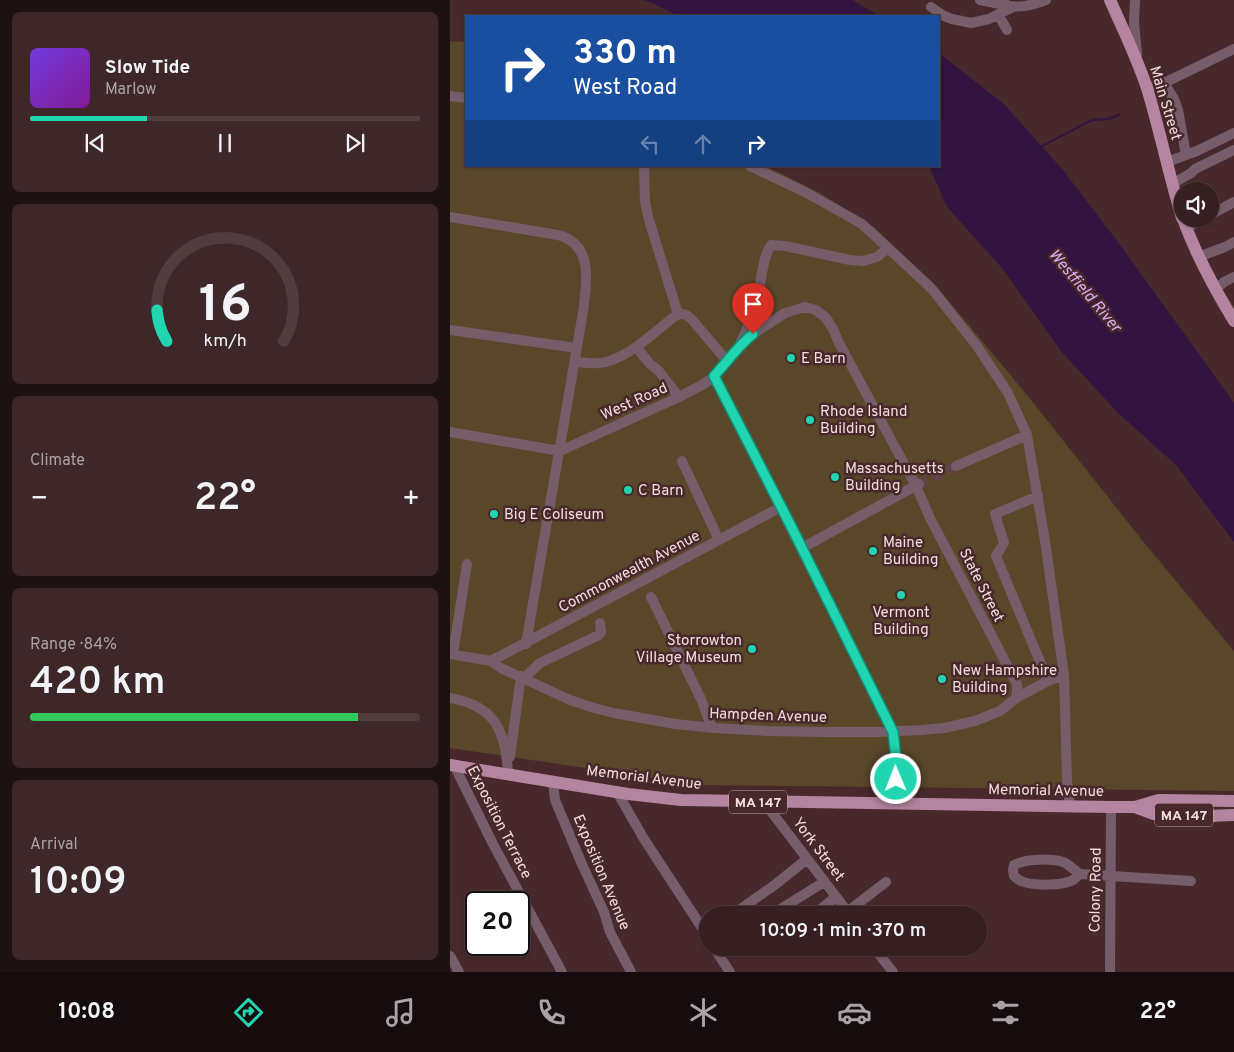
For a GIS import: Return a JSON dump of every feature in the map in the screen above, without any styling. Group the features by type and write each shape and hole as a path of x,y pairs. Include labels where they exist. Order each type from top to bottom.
{"main road":[{"name":"Main Street","path":"1110,0 1138,64 1174,190"},
{"name":"Main Street","path":"1186,227 1215,290 1234,321"},
{"name":"Memorial Avenue","path":"452,765 648,797 681,800 1135,807 1154,814 1230,816"},
{"name":"Memorial Avenue","path":"1135,807 1160,800 1234,801"}],"street":[{"path":"980,0 1026,6 1040,1"},
{"path":"1135,0 1138,64"},
{"path":"931,7 944,16 972,23 998,14 1007,4"},
{"path":"998,14 1007,30"},
{"path":"1146,88 1164,82 1234,48"},
{"path":"1164,82 1178,110 1186,154"},
{"path":"450,96 465,98"},
{"path":"1167,162 1234,133"},
{"path":"1172,184 1195,169 1234,150"},
{"path":"644,167 645,202 649,220 678,314"},
{"path":"752,167 805,192 862,224 931,288 977,346 1008,393 1027,435 1045,541 1064,675 1067,780 1070,807"},
{"path":"1219,210 1234,202"},
{"path":"450,216 565,237 579,248 586,263 586,282 575,362 526,644"},
{"path":"1198,256 1226,247 1234,242"},
{"path":"739,346 752,316 766,256 771,245 864,261 877,257 888,248"},
{"path":"1215,290 1224,282 1234,277"},
{"name":"West Road","path":"560,451 702,385 714,376 739,346 753,334 785,314 805,307"},
{"name":"State Street","path":"805,307 816,310 826,318 833,329 918,485 930,518 1016,684 1018,692 1016,698"},
{"path":"575,362 600,363 624,355 636,348 678,314 682,313 689,316 727,361"},
{"path":"450,330 577,348"},
{"path":"636,348 658,370 679,397"},
{"path":"714,376 893,732 896,758 895,804"},
{"path":"450,432 560,451"},
{"path":"956,466 1027,435"},
{"path":"682,461 719,540"},
{"path":"802,548 918,485"},
{"path":"1038,496 995,514 1004,543 996,556 1048,681"},
{"name":"Commonwealth Avenue","path":"491,661 781,507"},
{"path":"451,654 467,564"},
{"path":"650,597 701,699 712,728"},
{"path":"508,774 522,677 540,663 599,635 601,632 600,623"},
{"name":"Hampden Avenue","path":"451,654 491,661 501,668 570,700 594,708 675,724 767,731 893,732 944,728 975,721 1000,710 1016,698 1048,681 1064,675"},
{"path":"450,698 481,708 497,725 507,756 508,774"},
{"name":"Exposition Terrace","path":"452,765 562,972"},
{"name":"Exposition Avenue","path":"552,782 555,800 604,912 610,932 631,972"},
{"path":"616,792 644,839 699,922"},
{"name":"York Street","path":"764,802 843,906"},
{"name":"Colony Road","path":"1110,972 1111,807"},
{"path":"745,906 807,859"},
{"path":"1080,874 1073,880 1065,882 1031,884 1014,876 1013,870 1014,865 1018,863 1028,860 1046,860 1063,862 1080,874 1191,881"},
{"path":"785,906 824,882"},
{"path":"857,906 886,882"},
{"path":"824,906 836,897"},
{"path":"450,956 460,972"},
{"path":"721,956 730,972"},
{"path":"880,956 893,972"}],"shaded area":[{"path":"450,41 465,42 465,167 767,167 820,193 875,228 938,288 1234,651 1234,791 701,785 450,748"}],"water":[{"path":"643,0 852,0 878,15 677,15"},
{"name":"Westfield River","path":"940,54 1004,104 1063,170 1121,246 1234,403 1234,542 1176,465 1118,413 1061,351 1002,268 947,207 929,167 940,167"}],"waterway":[{"path":"1040,147 1092,120 1108,119 1119,115"}],"tunnel":[{"path":"919,484 956,466"}],"place":[{"name":"E Barn","path":"791,358"},
{"name":"Rhode Island Building","path":"810,420"},
{"name":"Massachusetts Building","path":"835,477"},
{"name":"C Barn","path":"628,490"},
{"name":"Big E Coliseum","path":"494,514"},
{"name":"Maine Building","path":"873,551"},
{"name":"Vermont Building","path":"901,595"},
{"name":"Storrowton Village Museum","path":"752,649"},
{"name":"New Hampshire Building","path":"942,679"}],"route":[{"path":"753,334 744,341 714,376 893,732 896,779"}]}
